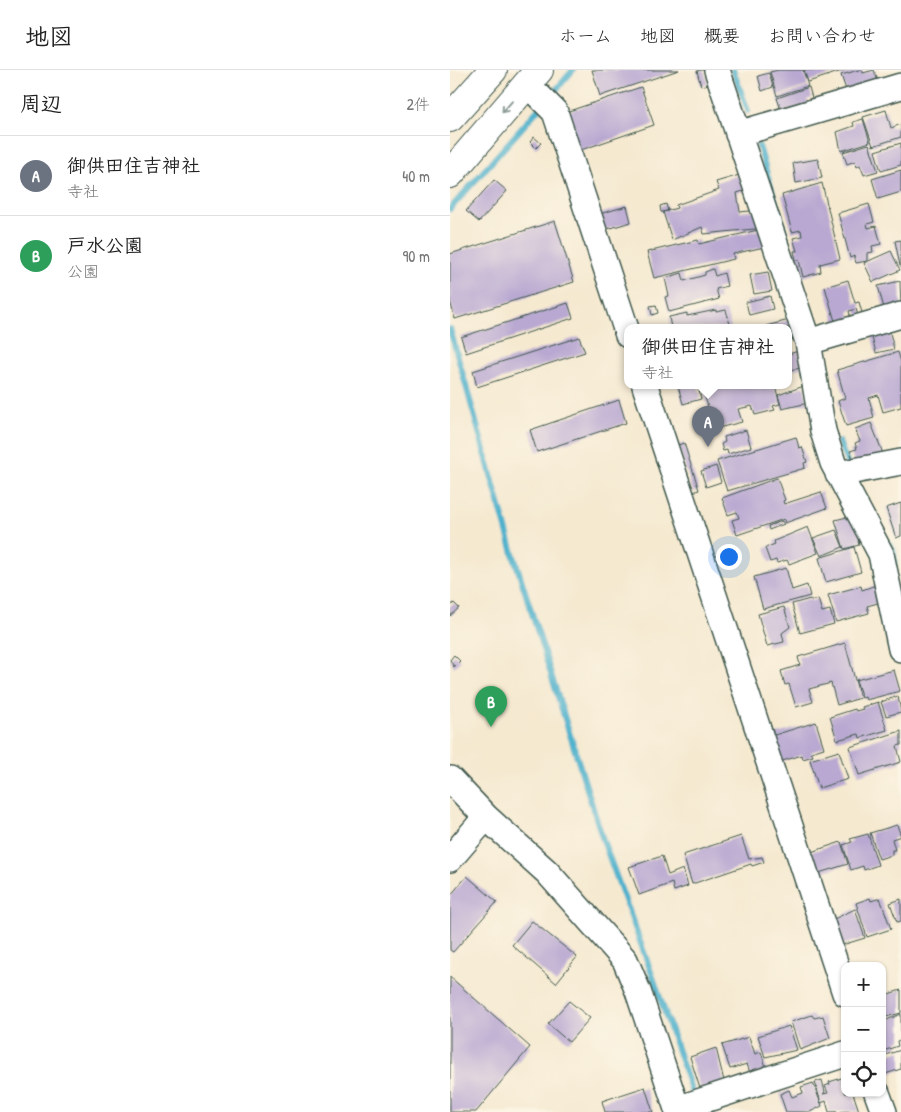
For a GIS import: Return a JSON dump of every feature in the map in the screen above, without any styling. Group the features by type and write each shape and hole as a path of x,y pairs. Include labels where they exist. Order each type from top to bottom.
{"main road":[{"path":"450,118 493,70"},
{"path":"450,174 534,82"}],"street":[{"path":"717,70 808,342 823,431 832,463 881,554 895,601 901,649"},
{"path":"534,82 555,112 624,324"},
{"path":"738,134 901,86"},
{"path":"808,342 901,315"},
{"path":"646,389 841,982"},
{"path":"839,474 901,462"},
{"path":"450,779 486,817 547,872 625,960 679,1109 841,1055"},
{"path":"450,859 486,817"},
{"path":"878,1097 884,1112"}],"building":[{"path":"592,70 679,70 600,96"},
{"path":"704,70 708,84 701,86 697,71"},
{"path":"778,70 803,70 808,86 777,96 770,72"},
{"path":"804,70 845,70 808,82"},
{"path":"862,70 863,73 874,70 879,84 846,90 841,75"},
{"path":"769,73 773,87 762,91 758,76"},
{"path":"641,87 654,125 575,152 563,113"},
{"path":"809,87 812,98 807,100 809,104 782,113 777,98"},
{"path":"886,110 891,128 901,124 901,137 873,146 863,117"},
{"path":"863,119 870,142 841,151 837,132 854,126 853,122"},
{"path":"534,137 541,143 536,148 530,142"},
{"path":"901,143 901,165 881,171 875,151"},
{"path":"869,144 878,171 864,175 860,165 857,167 855,161 847,164 843,152"},
{"path":"818,159 822,178 796,183 793,163"},
{"path":"901,170 901,192 878,199 872,179"},
{"path":"746,173 750,189 737,193 740,212 759,210 764,228 704,234 702,227 672,240 663,212 677,208 676,205 719,190 716,182"},
{"path":"494,180 507,191 479,222 466,211"},
{"path":"822,183 840,259 820,264 821,272 803,277 799,260 796,260 794,251 797,251 793,238 802,236 801,230 792,232 782,195"},
{"path":"666,204 668,211 661,212 660,206"},
{"path":"869,204 874,222 867,224 868,228 876,226 881,244 872,246 873,252 867,253 867,261 856,263 854,256 850,258 838,213"},
{"path":"627,206 631,222 601,231 596,215"},
{"path":"555,221 574,282 455,319 450,301 450,254"},
{"path":"762,229 764,247 733,254 734,259 654,278 647,252 698,240 699,244"},
{"path":"901,240 901,266 900,266 895,241"},
{"path":"891,251 900,270 873,282 864,263"},
{"path":"713,269 715,276 724,273 727,286 716,289 719,299 669,312 665,297 669,296 665,278 682,273 684,281 705,275 705,272"},
{"path":"768,272 772,291 754,294 750,275"},
{"path":"848,280 855,303 859,302 864,320 860,322 856,309 849,311 852,324 837,328 825,287"},
{"path":"900,281 901,308 885,312 878,286"},
{"path":"770,296 773,309 749,315 746,302"},
{"path":"568,303 573,318 466,353 461,337"},
{"path":"656,305 658,313 652,315 650,306"},
{"path":"716,310 716,312 726,310 730,324 670,324 669,317 687,313 687,316"},
{"path":"789,320 790,324 774,324"},
{"path":"889,329 894,349 876,353 871,333"},
{"path":"579,337 585,352 477,387 473,371"},
{"path":"799,351 802,368 792,369 792,353"},
{"path":"898,352 901,362 901,407 883,412 878,395 869,398 874,418 846,426 838,401 845,398 837,370"},
{"path":"804,386 808,403 782,409 778,395"},
{"path":"679,389 699,389 701,399 683,404"},
{"path":"703,389 776,389 780,404 773,406 775,410 755,415 752,406 738,409 742,422 714,429"},
{"path":"619,400 626,423 537,452 530,430"},
{"path":"871,423 886,461 858,471 850,451 857,449 855,443 860,441 855,429"},
{"path":"746,430 751,447 728,454 727,450 723,451 721,444 725,442 724,437"},
{"path":"796,437 799,448 802,447 807,462 804,463 805,468 727,491 717,461"},
{"path":"684,443 699,490 693,492 678,445"},
{"path":"716,466 721,482 706,487 701,471"},
{"path":"777,478 785,500 783,501 784,504 821,492 827,508 785,523 784,519 737,535 732,520 739,518 737,512 728,515 722,498"},
{"path":"901,503 901,536 896,538 886,508"},
{"path":"855,515 864,539 858,541 859,545 844,549 835,520"},
{"path":"782,521 784,524 769,530 768,526"},
{"path":"808,527 818,553 789,564 787,560 777,563 776,560 770,562 765,548 775,544 774,541"},
{"path":"836,530 843,547 821,556 813,538"},
{"path":"854,547 861,572 826,582 819,558"},
{"path":"786,568 792,590 807,585 810,596 763,609 754,577"},
{"path":"876,585 878,603 867,606 869,613 836,622 828,595 861,586 862,590"},
{"path":"810,599 811,601 818,599 822,612 830,610 834,624 800,633 792,604"},
{"path":"454,603 459,608 450,616 450,606"},
{"path":"784,607 790,627 782,633 784,642 767,646 758,614"},
{"path":"845,643 860,698 837,705 831,683 809,689 813,702 796,707 789,684 785,685 781,671 800,665 798,657"},
{"path":"454,655 460,661 454,667 450,660"},
{"path":"894,670 900,691 866,700 865,697 862,698 856,680"},
{"path":"898,696 901,712 886,716 881,702"},
{"path":"878,702 887,730 860,738 859,734 837,740 830,717 855,709 856,711 863,709 862,707"},
{"path":"816,722 824,748 811,752 813,756 803,759 802,755 776,763 768,737"},
{"path":"901,731 901,745 897,746 901,762 859,775 850,747"},
{"path":"839,751 848,779 819,788 810,760"},
{"path":"897,825 901,836 892,839 895,850 892,850 892,855 879,859 870,833"},
{"path":"868,834 878,865 864,870 863,866 851,870 843,845 852,842 850,839"},
{"path":"741,836 749,859 762,857 764,862 752,866 751,864 692,884 683,855"},
{"path":"841,842 848,864 812,875 805,854"},
{"path":"662,856 668,875 683,869 688,886 674,891 672,883 639,895 629,867"},
{"path":"467,876 497,902 453,952 450,950 450,896"},
{"path":"870,898 871,901 880,898 891,929 867,937 856,903"},
{"path":"901,899 901,921 897,922 890,903"},
{"path":"855,909 865,938 842,945 834,919"},
{"path":"532,921 577,957 556,983 512,945"},
{"path":"450,977 530,1047 476,1112 450,1112"},
{"path":"901,990 901,1013 886,1017 886,995"},
{"path":"569,1001 590,1018 569,1042 548,1024"},
{"path":"901,1014 901,1040 897,1041 898,1046 886,1050 886,1020"},
{"path":"812,1015 814,1018 823,1016 830,1038 800,1050 791,1022"},
{"path":"789,1026 797,1050 765,1057 758,1036"},
{"path":"749,1037 755,1054 761,1052 767,1070 751,1076 747,1064 730,1069 722,1045"},
{"path":"716,1048 725,1085 702,1095 690,1057"},
{"path":"901,1050 901,1069 886,1074 886,1055"},
{"path":"841,1078 841,1097 854,1097 859,1111 829,1112 826,1101 821,1103 815,1082 822,1080 825,1092 823,1094 828,1093 825,1086 830,1084 829,1082"},
{"path":"813,1083 822,1106 810,1112 786,1112 780,1094 789,1090 792,1097 803,1093 801,1087"},
{"path":"645,1087 653,1112 605,1112 602,1101"}],"waterway":[{"path":"549,98 573,70"},
{"path":"733,70 748,111"},
{"path":"450,209 542,105"},
{"path":"759,146 785,235"},
{"path":"450,329 513,553 603,840 653,977 694,1099"},
{"path":"839,442 849,467"},
{"path":"889,543 894,551 895,564"}],"place":[{"name":"御供田住吉神社","path":"708,447"},
{"name":"戸水公園","path":"491,727"}]}
